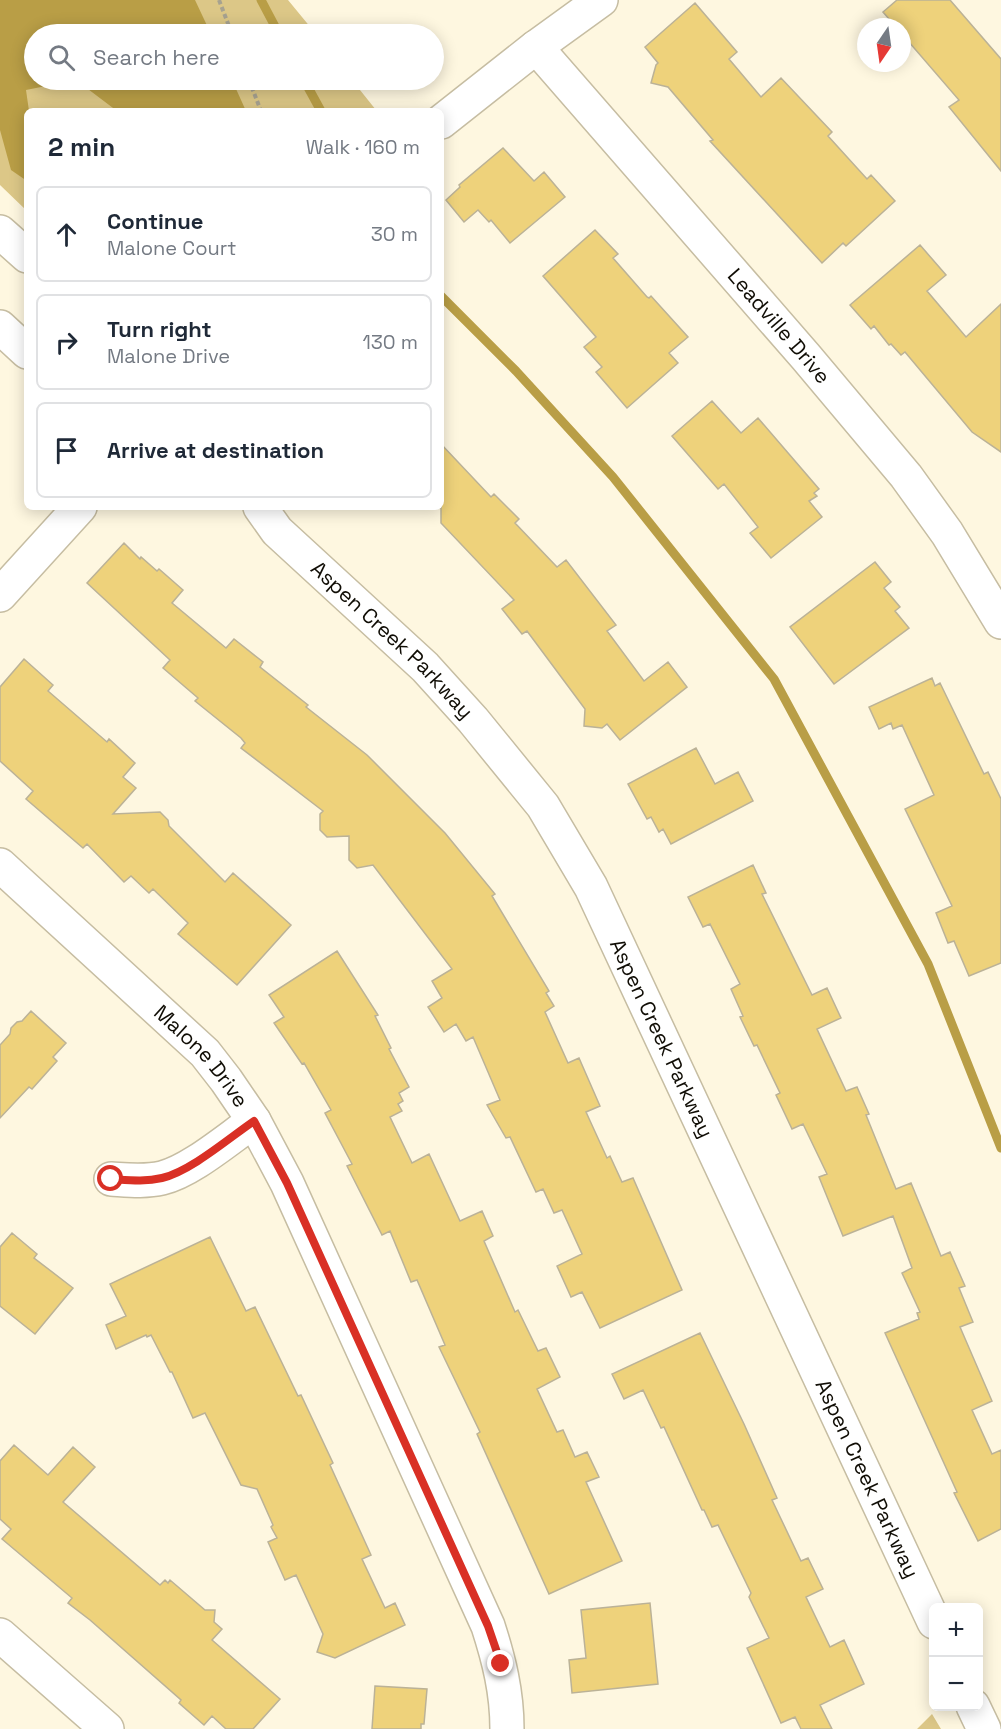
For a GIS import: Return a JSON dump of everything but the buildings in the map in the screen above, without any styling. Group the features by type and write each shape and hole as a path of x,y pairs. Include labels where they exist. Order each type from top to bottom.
{"street":[{"path":"444,120 536,47 601,0"},
{"name":"Leadville Drive","path":"536,47 814,366 906,476 947,533 1001,622"},
{"path":"0,232 24,253"},
{"path":"0,327 24,348"},
{"path":"0,594 77,510"},
{"name":"Aspen Creek Parkway","path":"244,510 269,519 432,674 543,806 591,887 929,1613"},
{"name":"Malone Drive","path":"0,865 205,1053 254,1121 287,1183 488,1626 501,1664 507,1705 507,1729"},
{"path":"111,1179 138,1181 164,1178 187,1167 254,1121"},
{"path":"0,1635 107,1729"},
{"path":"975,1711 984,1729"}],"path":[{"path":"219,0 228,24"},
{"path":"253,90 260,108"}],"shaded area":[{"path":"0,0 288,0 308,24 24,24 24,90 360,90 374,108 24,108 24,208 0,185"},
{"path":"0,0 195,0 206,24 24,24 24,90 26,90 29,108 24,108 24,179 11,170 0,130"},
{"path":"89,90 237,90 245,108 113,108"},
{"path":"932,1714 941,1729 917,1729"}],"waterway":[{"path":"261,0 274,24"},
{"path":"309,90 319,108"},
{"path":"444,299 516,371 613,477 774,679 928,964 1001,1148"}],"route":[{"path":"111,1179 138,1181 164,1178 187,1167 254,1121 287,1183 488,1626 501,1664"}]}
